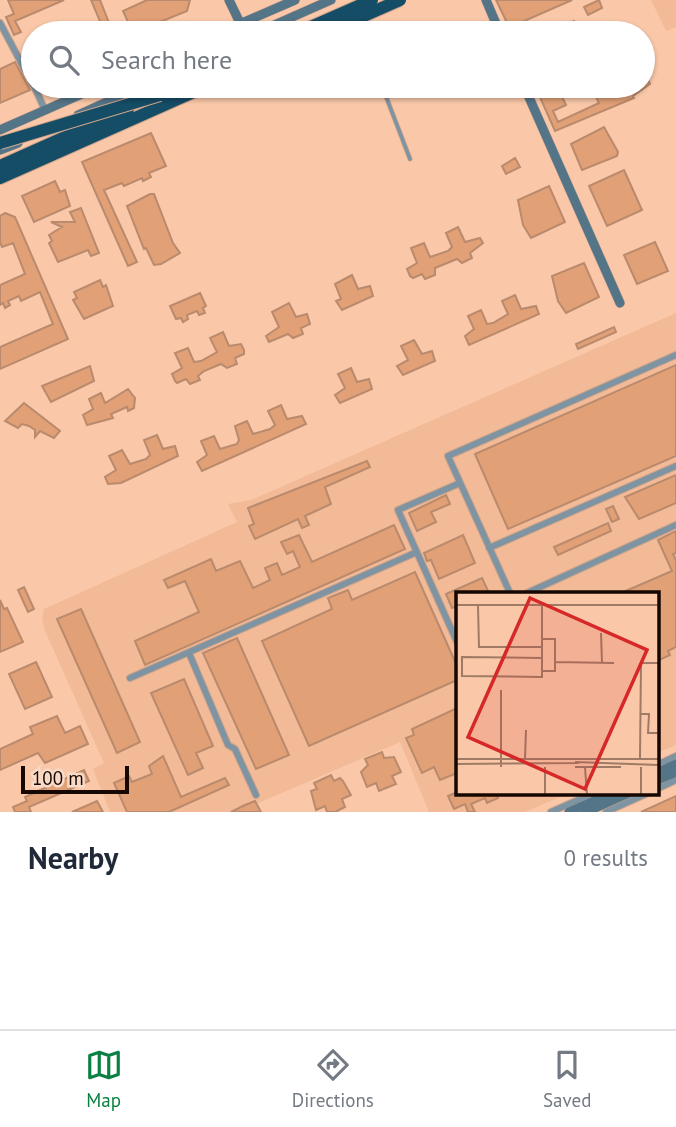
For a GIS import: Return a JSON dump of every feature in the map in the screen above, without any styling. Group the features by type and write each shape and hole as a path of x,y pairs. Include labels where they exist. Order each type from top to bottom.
{"highway":[{"path":"324,21 372,0"},
{"path":"352,21 400,0"},
{"path":"0,143 150,98"},
{"path":"0,166 153,98"},
{"path":"0,178 180,98"}],"main road":[{"path":"229,0 239,21"},
{"path":"247,21 295,0"},
{"path":"284,21 331,0"},
{"path":"486,0 495,21"},
{"path":"0,130 72,98"},
{"path":"0,150 115,98"},
{"path":"529,98 620,303"},
{"path":"658,773 676,764"},
{"path":"658,780 676,772"},
{"path":"569,812 598,794"},
{"path":"586,812 627,794"}],"street":[{"path":"0,23 21,61"},
{"path":"40,98 45,110"},
{"path":"510,592 448,456 676,355"},
{"path":"489,548 676,466"},
{"path":"456,640 398,510 460,483"},
{"path":"529,592 676,525"},
{"path":"130,678 417,552"},
{"path":"189,653 228,745 235,749 256,795"},
{"path":"658,765 676,756"},
{"path":"658,789 676,780"},
{"path":"551,812 598,794"},
{"path":"606,812 646,794"}],"lane":[{"path":"349,0 357,21"},
{"path":"387,98 411,159"}],"shaded area":[{"path":"651,0 676,0 676,27 666,31"},
{"path":"676,313 676,745 658,753 658,592 456,592 456,794 568,794 525,812 429,812 400,742 238,812 110,812 93,769 104,763 45,631 42,619 44,609 237,522 228,504 251,500"}],"building":[{"path":"8,0 64,0 15,21 21,32 14,35 6,17 14,14"},
{"path":"91,0 100,0 108,21 100,21"},
{"path":"147,0 190,0 187,11 162,21 128,21 123,11"},
{"path":"496,0 572,0 524,21 506,21"},
{"path":"599,0 602,8 588,15 584,7"},
{"path":"15,62 21,73 21,94 0,103 0,69"},
{"path":"540,98 563,98 566,105 553,111 558,122 599,103 596,98 634,98 555,131"},
{"path":"604,127 618,152 617,156 582,170 571,144"},
{"path":"151,133 166,166 149,173 151,177 143,181 142,178 124,186 122,183 104,190 137,262 128,266 82,162"},
{"path":"515,158 520,167 506,174 502,166"},
{"path":"624,170 642,210 607,226 589,186"},
{"path":"55,181 60,192 65,190 70,206 34,222 22,196"},
{"path":"549,186 565,222 531,238 523,225 518,200"},
{"path":"154,194 173,243 180,253 154,265 146,248 144,249 127,206"},
{"path":"81,208 99,253 91,256 88,250 58,262 49,243 52,241 49,235 62,227 51,222 75,222 70,212"},
{"path":"5,213 15,217 68,339 0,369 0,347 53,324 40,292 21,301 19,296 8,301 10,305 5,308 3,303 0,305 0,285 25,274 13,243 2,247 0,242 0,216"},
{"path":"458,227 465,242 480,238 483,243 470,253 472,258 462,263 457,259 435,268 435,275 425,279 422,274 413,278 410,276 407,269 417,263 411,248 424,243 430,257 448,251 452,247 446,233"},
{"path":"655,242 668,271 637,284 624,255"},
{"path":"584,263 599,297 566,313 558,301 552,276"},
{"path":"352,275 358,289 370,286 373,296 342,310 336,301 341,299 335,284"},
{"path":"100,280 103,287 106,285 113,306 84,319 73,300 77,298 74,292"},
{"path":"200,293 206,306 203,308 205,313 199,315 197,311 187,315 188,319 183,322 181,318 176,319 170,306"},
{"path":"515,295 521,309 536,306 539,314 469,345 465,336 474,329 468,316 481,310 487,324 493,323 508,314 502,301"},
{"path":"289,303 296,317 307,314 310,324 301,328 303,334 293,338 288,334 269,342 266,336 279,327 272,312"},
{"path":"614,327 616,332 578,349 576,344"},
{"path":"223,332 229,346 241,344 244,350 244,354 235,358 237,364 227,368 221,364 204,371 198,376 200,380 190,384 186,379 177,383 172,374 182,368 175,353 188,348 194,362 201,361 217,352 210,338"},
{"path":"414,340 422,354 432,351 435,361 403,375 397,366 408,360 401,346"},
{"path":"676,365 676,456 508,529 475,454"},
{"path":"90,366 94,381 51,402 42,386"},
{"path":"351,368 357,382 369,379 372,389 340,403 335,395 345,388 338,374"},
{"path":"128,389 135,398 134,408 128,411 127,407 111,414 113,418 87,425 83,415 93,409 89,399 101,393 105,403"},
{"path":"24,403 60,431 54,438 40,431 35,437 35,430 29,426 22,424 18,428 5,421"},
{"path":"281,405 287,419 302,416 306,424 202,471 197,462 207,455 201,441 214,436 220,449 237,444 239,440 235,426 247,421 253,434 270,429 275,425 268,411"},
{"path":"157,435 163,449 175,446 178,456 121,483 108,484 105,477 116,470 109,456 122,450 130,464 146,459 150,455 144,440"},
{"path":"367,461 370,467 325,487 331,504 305,516 309,525 302,528 298,519 255,539 249,526 254,524 248,508"},
{"path":"676,475 676,503 639,519 625,497"},
{"path":"446,495 450,504 431,512 436,522 417,531 409,513"},
{"path":"613,506 619,519 612,522 606,509"},
{"path":"608,523 611,531 558,555 554,547"},
{"path":"394,525 405,549 145,665 135,641 199,612 185,581 168,588 164,580 211,559 216,571 240,561 253,588 270,580 265,568 277,563 282,575 300,567 293,551 287,554 281,542 299,535 312,562"},
{"path":"676,531 676,553 673,554 676,560 676,647 668,651 670,655 658,661 658,592 623,592 672,571 658,540"},
{"path":"463,535 475,563 439,579 431,560 427,561 424,553"},
{"path":"415,572 456,664 456,680 309,746 262,641 332,609 328,598 348,590 352,600"},
{"path":"482,578 489,592 456,592 456,606 452,608 446,594"},
{"path":"24,587 34,609 28,612 18,590"},
{"path":"0,600 4,609 7,608 23,642 0,652"},
{"path":"81,609 140,742 117,753 57,619"},
{"path":"237,638 289,755 256,769 203,653"},
{"path":"36,662 52,697 25,709 9,674"},
{"path":"184,679 213,746 196,753 203,768 188,775 151,693"},
{"path":"456,708 456,773 440,780 434,767 422,773 406,738 414,735 412,729"},
{"path":"57,716 65,733 80,726 88,744 45,763 38,753 0,770 0,749 33,734 30,727"},
{"path":"382,752 384,758 394,757 401,772 392,776 396,784 379,791 376,783 367,787 361,772 368,765 365,759"},
{"path":"163,756 181,797 225,778 229,785 169,812 127,812 114,783 129,776 132,782 152,774 149,766"},
{"path":"84,770 89,781 29,807 31,812 15,812 13,807 27,801 25,797"},
{"path":"331,775 334,781 340,778 343,781 351,795 342,799 345,807 335,812 327,812 325,806 316,810 311,791 317,789 314,783"},
{"path":"455,793 496,794 498,798 487,803 485,798 471,804 475,812 468,812 465,804 454,809 448,796"},
{"path":"676,796 676,812 641,812"},
{"path":"97,801 103,812 72,812"},
{"path":"255,801 261,812 231,812 245,805"}]}
